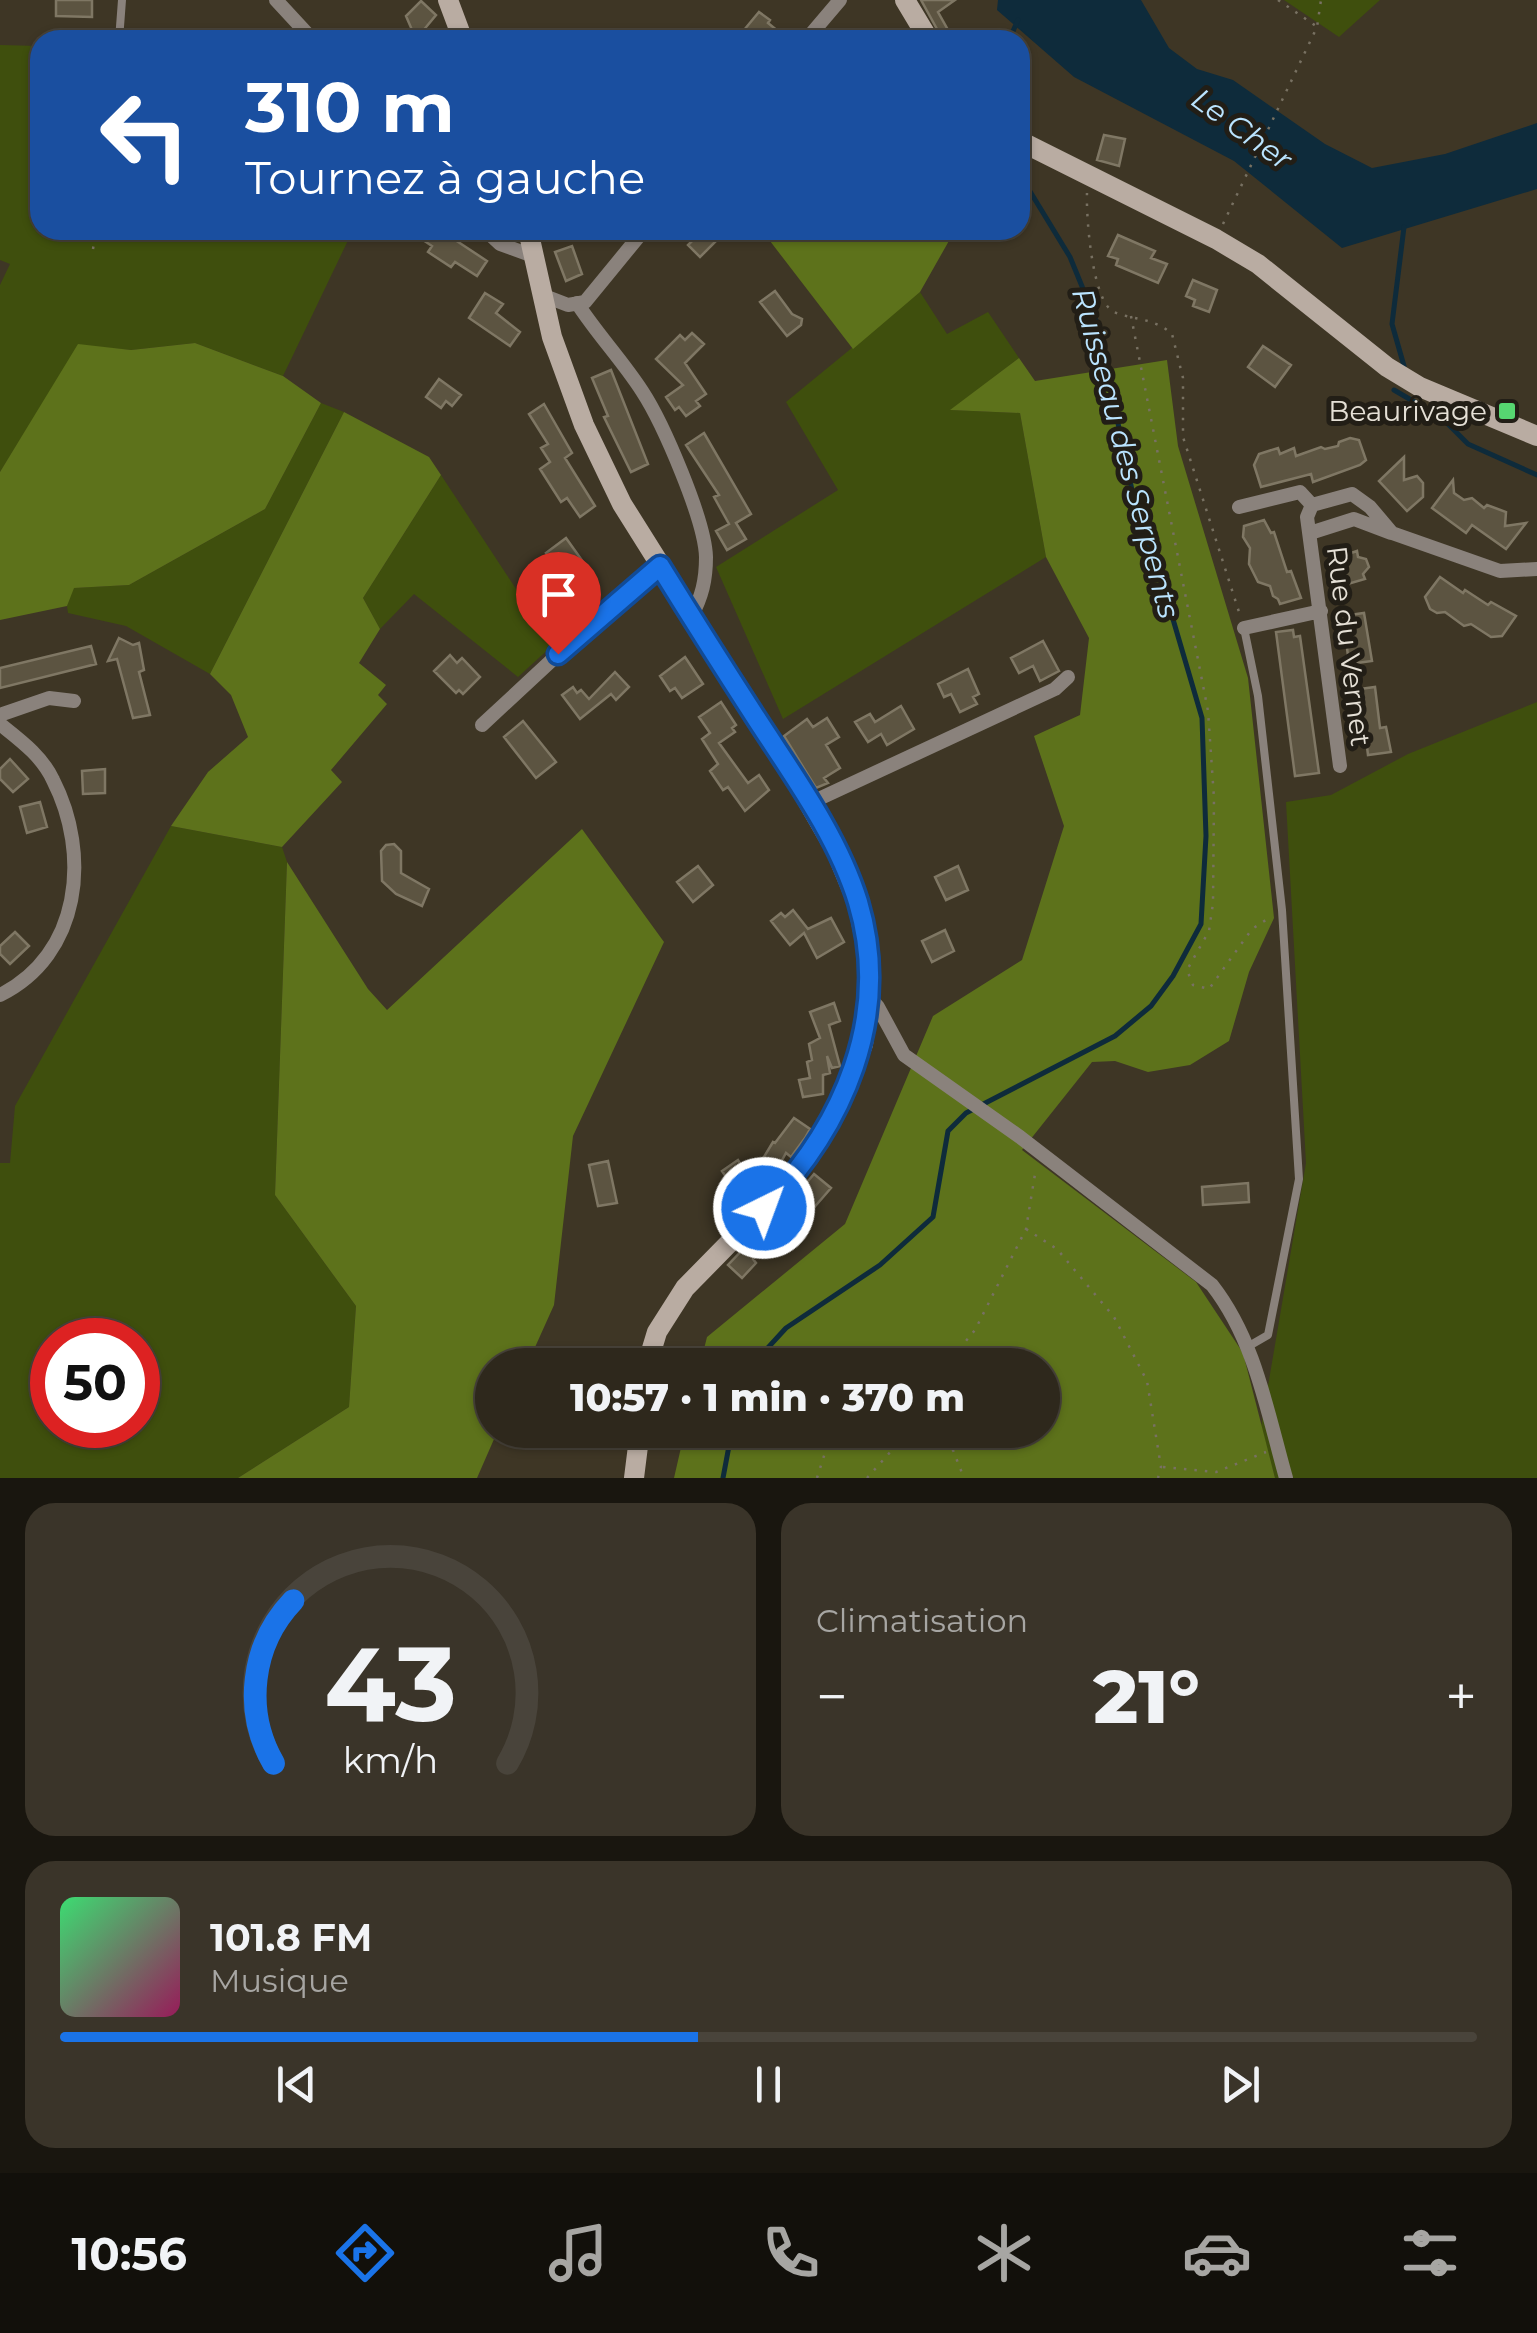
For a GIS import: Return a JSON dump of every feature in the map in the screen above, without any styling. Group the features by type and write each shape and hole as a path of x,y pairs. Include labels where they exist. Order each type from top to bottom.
{"main road":[{"path":"448,0 459,30"},
{"path":"905,0 923,30"},
{"path":"1030,147 1216,239 1285,282 1386,368 1454,404 1537,436"},
{"path":"530,240 552,337 584,425 622,504 835,849 858,902 868,954 870,998 858,1060 817,1145 791,1180 685,1288 656,1332 652,1348"},
{"path":"634,1478 638,1448"}],"street":[{"path":"276,0 304,30"},
{"path":"814,30 840,0"},
{"path":"496,240 534,256"},
{"path":"542,295 568,305 586,302 636,240"},
{"path":"577,303 644,393 662,428 699,524 706,554 703,595 692,617"},
{"name":"Rue du Vernet","path":"1239,507 1300,492 1312,505"},
{"name":"Rue du Vernet","path":"1312,505 1352,494 1370,507 1392,533"},
{"name":"Rue du Vernet","path":"1312,505 1307,517 1340,766"},
{"name":"Rue du Vernet","path":"1310,533 1354,519 1500,571 1537,569"},
{"path":"482,725 609,607 660,566"},
{"path":"1244,628 1321,610"},
{"path":"810,803 1055,688 1068,677"},
{"path":"0,714 50,698 74,700"},
{"path":"0,724 38,758 53,779 66,813 75,887 70,916 59,940 42,962 0,995"},
{"path":"870,998 904,1055 1202,1275 1228,1306 1249,1346 1286,1478"}],"lane":[{"path":"120,30 122,0"},
{"path":"1244,628 1258,696 1282,910 1299,1178 1268,1335 1249,1346"}],"path":[{"path":"1278,0 1318,27"},
{"path":"1216,239 1318,27 1321,0"},
{"path":"1088,176 1090,245 1104,302 1111,311 1165,327 1172,334 1183,378 1182,436 1244,628"},
{"path":"93,249 94,240"},
{"path":"1130,316 1208,711 1214,798 1213,903 1210,931 1187,970 1193,985 1209,990 1252,929 1282,910"},
{"path":"960,1348 975,1330 1026,1229 1039,1152"},
{"path":"1026,1229 1057,1249 1114,1317 1147,1381 1162,1466 1158,1478"},
{"path":"1162,1466 1216,1472 1277,1447"},
{"path":"817,1478 827,1448"},
{"path":"867,1478 894,1448"},
{"path":"953,1448 964,1478"}],"green space":[{"path":"1284,0 1380,0 1339,37"},
{"path":"0,45 30,46 30,240 348,240 283,376 195,343 131,350 79,345 0,472 0,285 10,264 0,260"},
{"path":"949,240 920,292 853,349 770,241"},
{"path":"920,292 947,334 988,312 1019,358 951,410 1020,413 1046,557 783,719 716,567 838,490 786,402"},
{"path":"195,343 283,376 321,403 265,509 129,585 74,588 67,606 0,620 0,472 78,344 131,350"},
{"path":"1019,358 1035,381 1167,360 1178,446 1248,678 1274,918 1249,972 1229,1041 1190,1065 1148,1072 1115,1061 1092,1062 1022,1150 1196,1282 1243,1353 1275,1478 674,1478 681,1448 1060,1448 1060,1348 704,1348 707,1337 845,1224 933,1016 1022,960 1064,826 1034,736 1080,715 1089,638 1046,557 1020,413 950,410"},
{"path":"321,403 344,412 210,674 126,626 68,613 73,588 129,585 265,509"},
{"path":"344,412 429,457 441,475 363,598 380,629 359,663 386,685 378,695 387,704 331,770 342,782 282,847 171,826 208,772 248,737 231,695 210,674"},
{"path":"441,475 553,645 518,677 414,594 380,629 363,598"},
{"path":"1537,702 1537,1478 1275,1478 1261,1427 1306,1163 1286,802 1331,795 1408,754"},
{"path":"171,826 282,847 287,862 275,1195 356,1306 349,1407 238,1478 0,1478 0,1163 10,1163 15,1106"},
{"path":"582,829 664,942 573,1136 554,1305 535,1348 475,1348 475,1448 490,1448 477,1478 238,1478 349,1407 356,1306 275,1195 287,862 368,989 387,1010"}],"water":[{"name":"Le Cher","path":"998,0 1141,0 1169,48 1197,69 1233,80 1325,144 1372,168 1445,154 1537,123 1537,189 1342,248 1234,161 1074,77 1030,39 1030,30 1020,30 997,10"}],"building":[{"path":"56,0 92,0 92,17 56,16"},
{"path":"921,0 955,0 938,12 948,30 938,30"},
{"path":"421,1 436,15 424,30 412,30 406,16"},
{"path":"759,12 777,30 744,30"},
{"path":"1104,135 1125,139 1119,166 1097,160"},
{"path":"1118,235 1155,251 1151,258 1167,264 1158,283 1116,265 1118,259 1108,256"},
{"path":"423,240 455,240 487,261 477,276 455,262 451,267 428,252 432,246"},
{"path":"693,240 717,240 700,257 688,245"},
{"path":"572,246 582,274 566,281 555,252"},
{"path":"1193,280 1217,290 1209,312 1193,306 1195,300 1186,296"},
{"path":"775,291 792,314 802,319 801,325 787,336 760,302"},
{"path":"485,293 503,304 496,313 520,332 510,346 469,318"},
{"path":"692,333 704,344 685,363 706,394 696,401 700,406 686,416 679,407 675,410 666,397 683,385 656,359 680,335 685,340"},
{"path":"1263,346 1291,365 1275,387 1248,367"},
{"path":"611,370 648,464 631,472 604,417 608,416 592,378"},
{"path":"439,379 461,395 452,406 446,401 441,408 426,397"},
{"path":"544,404 572,453 565,458 595,506 580,517 567,498 561,502 540,469 550,462 541,448 548,444 529,414"},
{"path":"704,433 751,514 736,523 746,539 727,550 716,531 729,524 714,497 719,495 686,445"},
{"path":"1350,438 1359,440 1366,460 1360,465 1313,482 1311,474 1261,487 1254,465 1259,454 1278,448 1280,454 1294,448 1296,456 1338,446"},
{"path":"1404,457 1404,480 1417,476 1423,483 1423,497 1407,511 1379,481"},
{"path":"1453,480 1454,493 1464,500 1472,498 1484,508 1487,505 1506,512 1505,526 1526,523 1506,549 1472,525 1466,533 1432,508"},
{"path":"1264,520 1274,532 1287,572 1291,571 1301,598 1280,604 1270,586 1258,582 1249,564 1250,548 1243,537 1244,526"},
{"path":"566,538 586,566 568,580 546,553"},
{"path":"1357,551 1369,567 1363,574 1365,579 1341,586 1333,559"},
{"path":"1440,577 1463,593 1465,590 1516,616 1502,636 1491,637 1471,624 1464,626 1445,612 1430,609 1425,597"},
{"path":"1364,613 1372,661 1349,664 1344,624 1350,623 1349,615"},
{"path":"1293,630 1294,637 1300,636 1319,773 1295,776 1276,632"},
{"path":"119,638 133,645 139,643 144,670 139,672 150,715 133,718 117,659 108,661"},
{"path":"1043,641 1059,671 1040,681 1033,666 1019,673 1011,658"},
{"path":"91,646 96,664 0,688 0,668"},
{"path":"450,655 457,663 462,658 480,677 463,694 459,690 456,693 434,671"},
{"path":"685,657 703,684 682,698 675,688 670,691 660,676"},
{"path":"968,669 979,694 973,697 977,704 960,712 951,694 944,697 938,684"},
{"path":"615,672 629,687 616,700 611,694 580,719 562,695 573,687 589,699"},
{"path":"1375,687 1380,728 1386,727 1391,752 1368,755 1365,730 1357,731 1352,690"},
{"path":"721,702 736,725 732,728 735,732 719,743 748,783 759,775 769,790 745,811 728,787 723,790 710,771 718,764 702,739 710,733 699,717"},
{"path":"901,706 914,729 887,745 881,734 868,742 855,722 870,714 875,722"},
{"path":"827,718 839,737 826,745 840,768 824,778 828,783 816,788 784,736 807,719 813,727"},
{"path":"523,721 556,762 536,778 504,737"},
{"path":"10,759 28,779 13,792 0,779 0,769"},
{"path":"105,769 105,793 83,794 82,771"},
{"path":"40,802 47,827 27,833 20,807"},
{"path":"394,844 401,851 401,873 429,889 422,906 396,894 382,881 381,851"},
{"path":"698,866 713,885 693,902 677,882"},
{"path":"958,866 968,890 946,900 935,877"},
{"path":"793,910 808,929 831,918 844,942 817,958 804,933 790,945 771,921"},
{"path":"945,930 954,951 932,962 922,941"},
{"path":"15,932 29,946 10,964 0,954 0,946"},
{"path":"834,1003 840,1021 829,1025 840,1066 832,1068 827,1056 830,1073 823,1075 823,1094 803,1097 799,1080 810,1078 809,1044 820,1038 810,1012"},
{"path":"794,1118 810,1129 805,1138 791,1157 786,1153 776,1171 772,1169 739,1196 722,1171 738,1160 745,1171 764,1157"},
{"path":"608,1161 617,1203 598,1206 589,1165"},
{"path":"814,1174 831,1188 811,1211 794,1198"},
{"path":"1248,1183 1249,1202 1203,1205 1202,1187"},
{"path":"751,1241 762,1250 742,1278 728,1265"}],"waterway":[{"name":"Ruisseau des Serpents","path":"1014,30 1018,20"},
{"name":"Ruisseau des Serpents","path":"768,1348 786,1328 880,1265 933,1217 948,1131 966,1113 1115,1036 1151,1006 1173,976 1201,924 1206,836 1202,718 1137,514 1097,323 1070,257 1030,191"},
{"path":"1404,227 1392,324 1404,366"},
{"path":"1394,390 1442,418 1468,444 1537,475"},
{"name":"Ruisseau des Serpents","path":"723,1478 729,1448"}],"place":[{"name":"Beaurivage","path":"1507,411"}],"route":[{"path":"558,654 660,566 810,803 858,902 868,954 870,998 863,1044 846,1091 817,1145 764,1208"}]}
